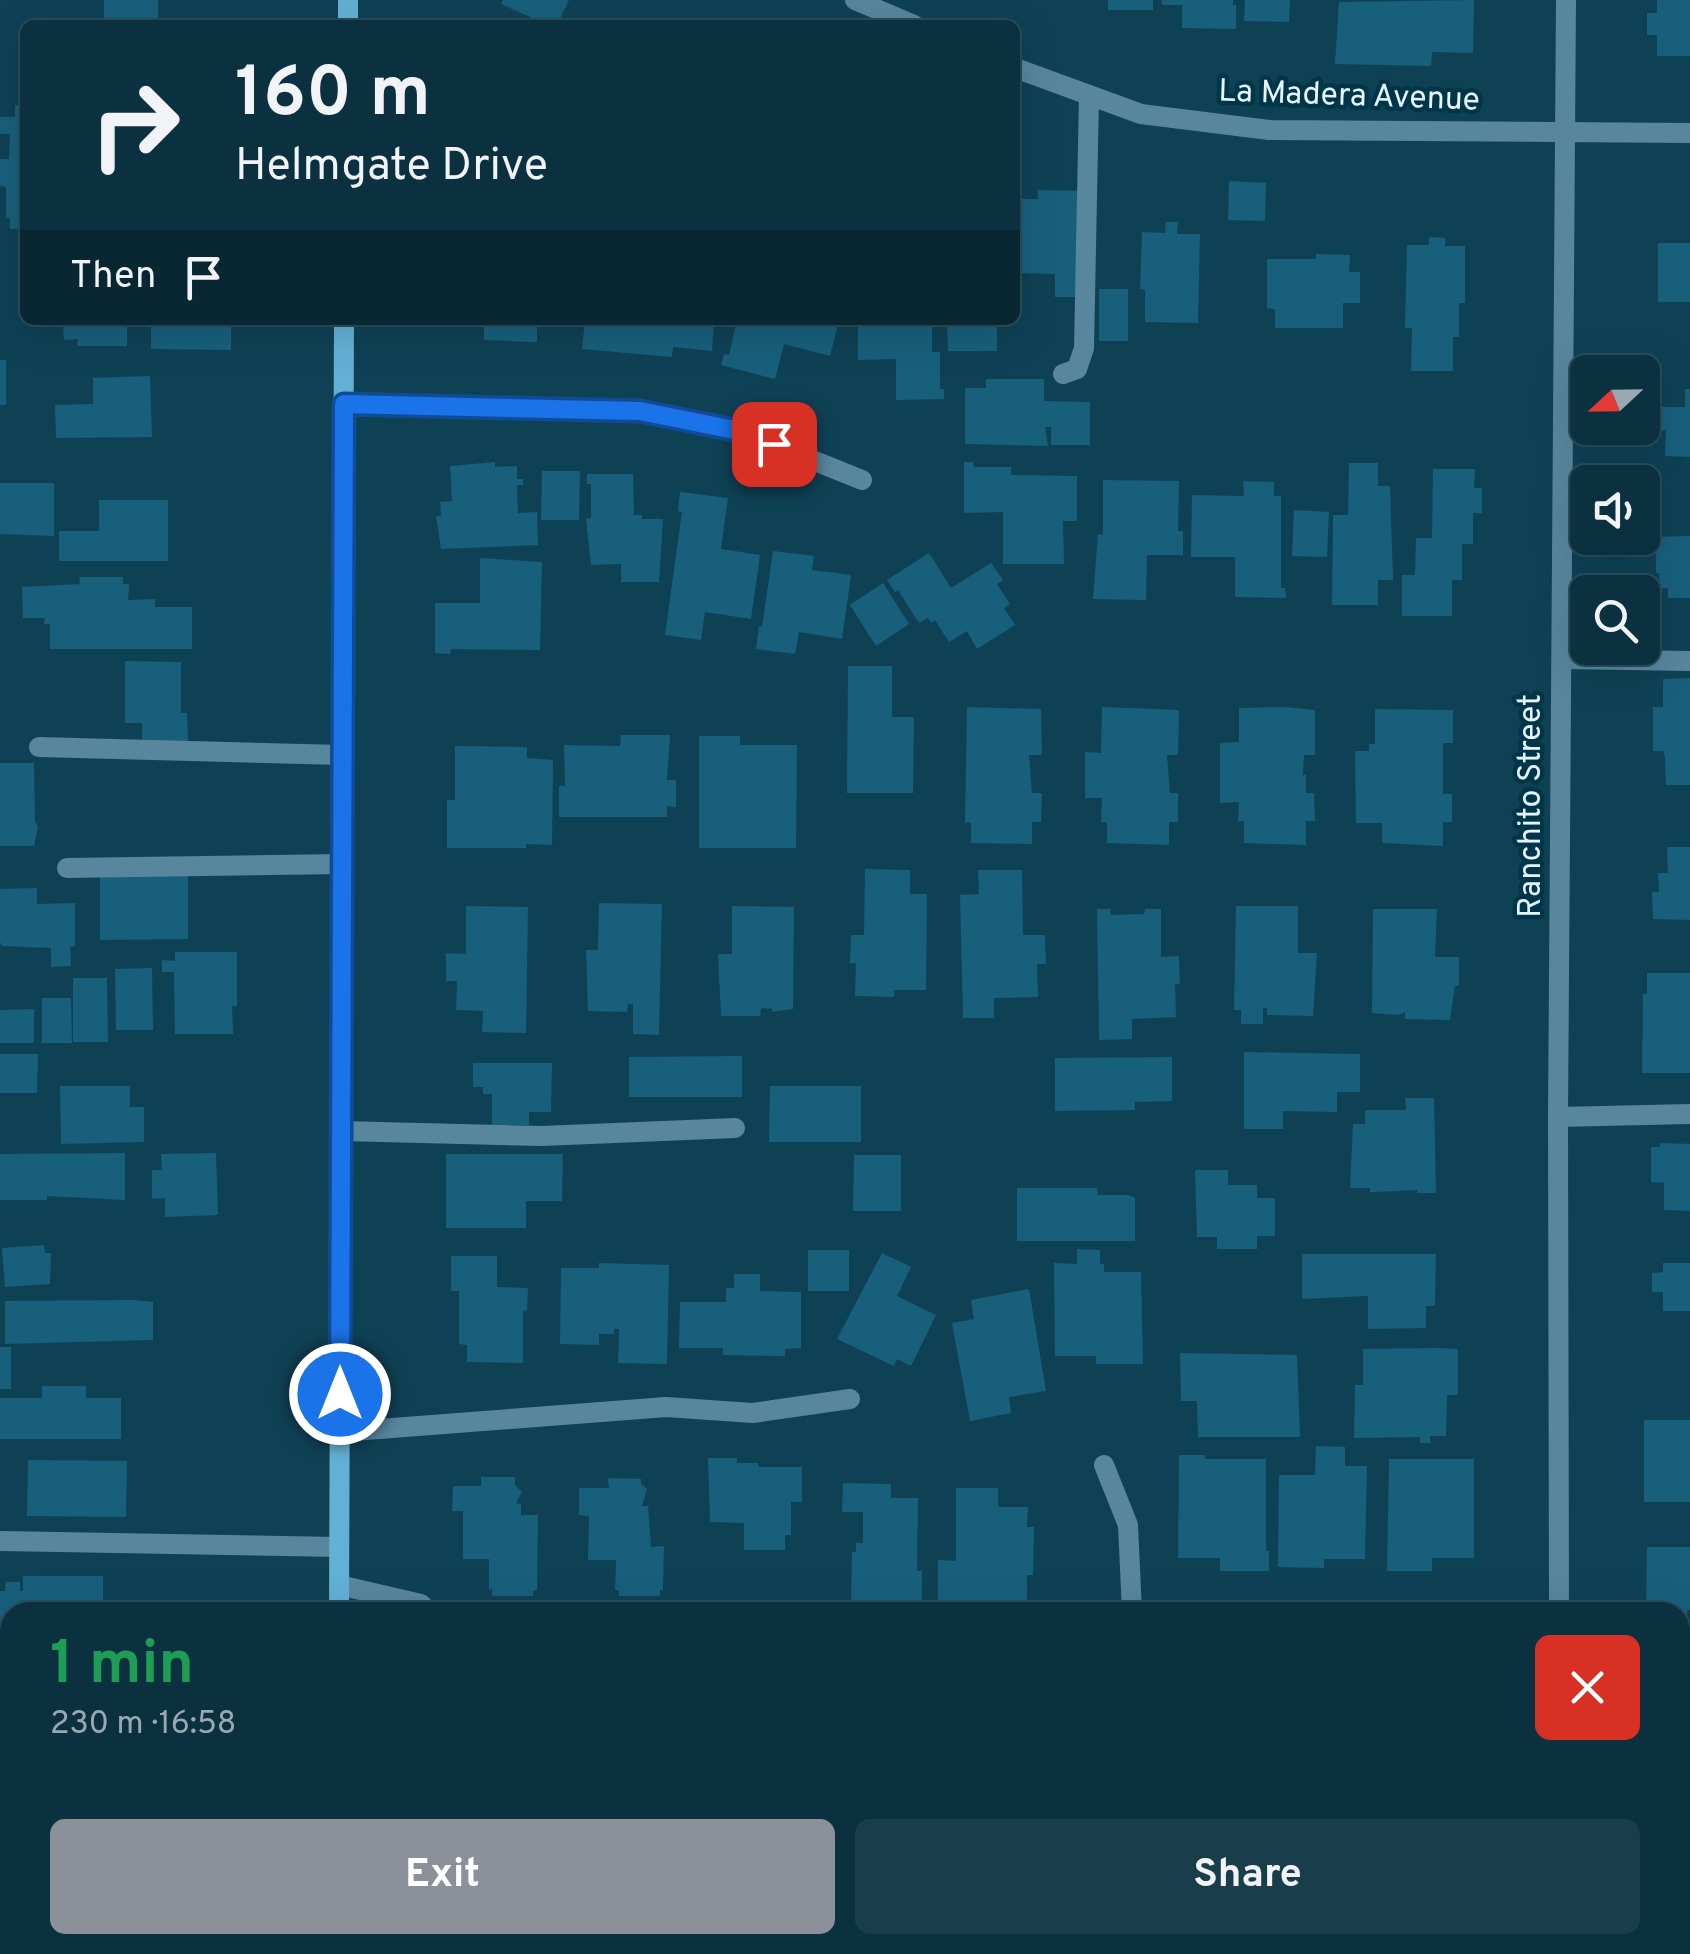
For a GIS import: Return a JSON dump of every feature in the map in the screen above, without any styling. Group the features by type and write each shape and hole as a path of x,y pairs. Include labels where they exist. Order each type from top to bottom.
{"main road":[{"path":"339,1602 344,325"}],"street":[{"path":"855,0 902,20"},
{"name":"Ranchito Street","path":"1558,1602 1566,0"},
{"name":"La Madera Avenue","path":"1020,70 1140,114 1268,130 1690,132"},
{"path":"1063,374 1077,369 1084,348 1089,96"},
{"path":"344,404 640,411 744,432 862,480"},
{"path":"1563,658 1690,661"},
{"path":"40,747 342,756"},
{"path":"67,868 342,864"},
{"path":"1558,1116 1690,1114"},
{"path":"341,1131 542,1136 734,1128"},
{"path":"340,1432 666,1407 753,1412 850,1399"},
{"path":"1104,1465 1128,1525 1132,1602"},
{"path":"0,1541 339,1547"},
{"path":"339,1585 412,1602"}],"building":[{"path":"104,0 158,0 158,20 104,20"},
{"path":"503,0 569,0 559,20 537,20 501,4"},
{"path":"1108,0 1153,0 1153,10 1108,10"},
{"path":"1162,0 1233,0 1236,29 1182,28 1182,5 1162,5"},
{"path":"1245,0 1290,0 1289,22 1244,21"},
{"path":"1474,0 1473,53 1432,52 1431,66 1335,64 1339,2"},
{"path":"1657,0 1690,0 1690,56 1657,56 1657,35 1647,35 1647,13 1657,13"},
{"path":"15,105 20,105 20,229 10,229 6,187 0,186 0,159 9,159 10,134 0,134 0,117 15,117"},
{"path":"1229,181 1266,183 1265,221 1228,220"},
{"path":"1038,190 1084,191 1083,297 1055,297 1055,274 1020,273 1020,199 1038,199"},
{"path":"1166,222 1178,222 1177,234 1200,234 1198,323 1145,322 1145,290 1140,289 1142,232 1165,233"},
{"path":"1429,237 1445,238 1445,246 1465,246 1465,303 1459,303 1459,337 1453,337 1453,371 1411,371 1412,328 1405,328 1407,245 1429,245"},
{"path":"1658,243 1690,243 1690,302 1658,302"},
{"path":"1316,254 1350,255 1349,272 1360,272 1360,303 1343,303 1343,328 1275,328 1275,309 1267,308 1267,259 1316,259"},
{"path":"1099,289 1128,289 1128,341 1099,341"},
{"path":"63,325 127,325 127,346 77,346 78,339 64,340"},
{"path":"151,325 231,325 231,350 151,349"},
{"path":"484,325 537,325 537,342 484,340"},
{"path":"584,325 714,325 712,351 673,347 672,357 582,349"},
{"path":"736,325 838,325 830,356 784,344 775,379 721,365 724,354 729,355"},
{"path":"858,325 932,325 932,352 940,352 940,389 944,389 944,399 896,400 896,359 858,360"},
{"path":"947,325 997,325 997,351 948,351"},
{"path":"0,360 6,360 6,405 0,405"},
{"path":"150,376 152,437 56,438 55,405 93,404 93,378"},
{"path":"986,379 1044,379 1044,401 1090,402 1090,445 1051,445 1051,427 1045,427 1048,446 965,444 965,388 986,388"},
{"path":"1685,389 1690,389 1690,457 1665,456 1666,430 1660,431 1660,407 1685,407"},
{"path":"495,462 495,467 517,466 517,479 523,479 523,485 517,485 518,513 537,512 538,545 441,549 436,516 441,516 440,502 452,501 450,466"},
{"path":"964,462 973,462 974,467 1011,467 1011,475 1077,476 1077,521 1063,521 1064,564 1003,564 1003,512 964,513"},
{"path":"1349,463 1378,463 1378,486 1390,486 1393,580 1378,580 1378,605 1332,605 1333,515 1348,515"},
{"path":"1433,469 1475,469 1474,488 1482,488 1482,513 1473,513 1473,544 1462,544 1462,580 1452,580 1452,616 1402,616 1402,575 1415,575 1416,538 1432,538"},
{"path":"542,471 580,471 579,520 541,520"},
{"path":"587,474 633,474 634,515 663,519 659,582 621,582 621,564 591,565 586,519 591,518 591,484 587,484"},
{"path":"1103,480 1179,481 1178,531 1183,531 1183,555 1147,555 1146,600 1093,599 1098,534 1103,535"},
{"path":"1243,481 1274,482 1274,496 1281,496 1281,588 1285,588 1286,598 1235,597 1235,557 1191,557 1192,495 1244,496"},
{"path":"0,483 54,483 54,536 0,534"},
{"path":"680,492 728,498 721,549 760,555 751,619 705,612 701,640 665,635 682,512 678,511"},
{"path":"99,500 168,500 168,561 59,561 59,531 99,531"},
{"path":"1294,510 1329,512 1327,557 1292,556"},
{"path":"1690,536 1690,598 1668,598 1668,588 1660,588 1656,555 1660,555 1660,537"},
{"path":"773,551 814,556 812,570 851,575 842,639 799,632 795,654 756,649"},
{"path":"929,553 951,588 991,563 1003,580 997,584 1010,604 1004,608 1015,625 977,649 967,631 949,642 935,620 931,623 928,618 919,623 887,580"},
{"path":"480,558 542,562 540,650 451,649 450,654 435,653 435,603 480,603"},
{"path":"79,577 123,577 123,584 129,584 128,600 155,599 155,607 192,607 192,649 50,649 50,624 44,624 45,618 23,618 22,587 80,584"},
{"path":"883,583 909,624 876,646 850,605"},
{"path":"125,661 181,662 181,713 187,713 188,741 142,741 142,723 125,723"},
{"path":"848,666 892,666 892,717 914,717 913,793 847,793"},
{"path":"1690,678 1690,785 1666,785 1663,751 1653,751 1653,707 1663,707 1663,679"},
{"path":"967,707 1041,709 1042,755 1029,755 1032,793 1042,793 1041,822 1032,822 1032,844 971,843 971,822 965,823"},
{"path":"1102,707 1179,710 1178,755 1167,755 1170,793 1178,793 1178,822 1169,822 1169,845 1107,843 1107,822 1101,822 1102,798 1085,798 1085,752 1101,753"},
{"path":"1239,708 1315,710 1315,755 1304,755 1303,775 1306,793 1314,793 1315,821 1306,821 1306,845 1244,843 1244,821 1238,821 1239,802 1220,803 1220,743 1239,742"},
{"path":"1375,709 1453,710 1453,743 1443,743 1443,794 1452,794 1452,822 1443,822 1443,846 1382,843 1382,823 1356,823 1355,751 1369,751 1369,744 1375,744"},
{"path":"621,735 670,735 667,780 676,780 676,807 667,806 667,817 559,817 559,786 565,786 564,745 620,746"},
{"path":"699,736 740,736 740,745 797,745 796,848 699,848"},
{"path":"455,746 527,747 527,758 553,760 552,845 447,848 447,800 455,800"},
{"path":"0,763 34,763 38,827 34,846 0,846"},
{"path":"1667,847 1690,847 1690,920 1653,919 1652,892 1659,892 1658,873 1668,873"},
{"path":"865,869 910,870 910,894 927,894 926,990 894,990 894,997 855,996 856,963 850,963 851,935 864,935"},
{"path":"978,870 1022,870 1023,935 1045,935 1046,964 1037,964 1038,997 994,998 994,1018 963,1018 960,895 979,894"},
{"path":"188,875 188,939 100,940 100,876"},
{"path":"37,888 37,904 75,903 71,966 51,967 51,948 2,946 0,942 0,889"},
{"path":"599,903 662,904 659,1035 633,1034 633,1004 628,1004 627,1012 588,1011 586,950 598,950"},
{"path":"466,906 528,907 526,1033 482,1032 483,1011 456,1010 457,981 446,981 446,953 466,954"},
{"path":"732,906 794,907 793,1009 772,1012 761,1008 760,1016 721,1016 718,954 732,954"},
{"path":"1236,906 1298,906 1298,953 1317,953 1313,1016 1267,1015 1267,1008 1263,1008 1263,1024 1241,1024 1241,1010 1234,1010"},
{"path":"1097,909 1110,909 1111,915 1161,909 1161,957 1179,956 1176,1017 1132,1019 1132,1039 1099,1040"},
{"path":"1373,909 1437,909 1435,957 1459,957 1459,986 1455,986 1450,1020 1405,1019 1405,1012 1372,1013"},
{"path":"175,952 237,952 233,1034 175,1034 174,972 162,972 162,960 175,961"},
{"path":"152,968 153,1030 116,1030 115,969"},
{"path":"1647,973 1690,973 1690,1073 1642,1073"},
{"path":"73,978 107,978 108,1042 73,1042"},
{"path":"42,998 71,998 72,1043 42,1043"},
{"path":"34,1009 34,1043 0,1043 0,1010"},
{"path":"1244,1052 1360,1054 1360,1092 1337,1092 1337,1112 1283,1111 1283,1129 1244,1129"},
{"path":"0,1054 38,1054 37,1093 0,1093"},
{"path":"742,1056 742,1097 629,1097 629,1057"},
{"path":"1172,1057 1172,1101 1135,1102 1135,1110 1055,1111 1055,1058"},
{"path":"473,1063 552,1063 551,1112 529,1112 529,1125 492,1125 492,1094 483,1094 483,1087 473,1087"},
{"path":"60,1086 130,1086 130,1107 144,1107 144,1142 61,1144"},
{"path":"770,1086 861,1086 861,1142 769,1142"},
{"path":"1405,1098 1434,1098 1436,1193 1350,1188 1353,1124 1365,1124 1365,1110 1406,1110"},
{"path":"1660,1143 1690,1144 1690,1211 1664,1210 1664,1183 1651,1182 1651,1147 1660,1147"},
{"path":"125,1153 125,1200 47,1196 47,1200 0,1200 0,1154"},
{"path":"216,1153 218,1215 165,1217 165,1198 152,1199 152,1170 162,1170 161,1154"},
{"path":"446,1154 563,1154 562,1201 526,1201 526,1228 446,1228"},
{"path":"854,1155 901,1155 901,1211 853,1211"},
{"path":"1195,1170 1228,1170 1228,1185 1257,1185 1257,1198 1275,1198 1275,1236 1257,1236 1257,1249 1217,1249 1217,1237 1197,1237"},
{"path":"1017,1188 1097,1188 1098,1195 1129,1195 1135,1198 1135,1241 1017,1241"},
{"path":"44,1245 45,1253 51,1253 50,1284 5,1287 2,1248"},
{"path":"1077,1249 1100,1250 1104,1272 1141,1272 1143,1364 1096,1364 1096,1356 1055,1356 1054,1263 1077,1264"},
{"path":"808,1250 849,1250 849,1291 808,1291"},
{"path":"882,1253 911,1267 897,1296 936,1315 911,1366 897,1359 894,1366 837,1339"},
{"path":"1302,1254 1436,1254 1435,1306 1426,1306 1426,1328 1368,1329 1368,1296 1302,1299"},
{"path":"451,1256 497,1256 497,1287 528,1288 527,1311 523,1310 523,1363 467,1362 467,1345 459,1344 459,1291 451,1291"},
{"path":"599,1263 669,1265 667,1364 618,1363 619,1329 614,1329 614,1334 599,1334 599,1345 560,1344 561,1268 599,1268"},
{"path":"1663,1263 1690,1263 1690,1311 1663,1311 1663,1292 1652,1292 1652,1273 1663,1272"},
{"path":"734,1274 760,1274 760,1291 801,1292 801,1348 785,1349 785,1356 723,1355 723,1348 679,1348 680,1302 726,1302 726,1288 734,1288"},
{"path":"1029,1289 1046,1391 1009,1397 1011,1413 970,1421 952,1323 974,1319 971,1300"},
{"path":"5,1301 153,1302 153,1340 5,1344"},
{"path":"0,1347 11,1347 11,1389 0,1389"},
{"path":"1363,1349 1458,1349 1458,1395 1447,1395 1446,1436 1430,1436 1430,1443 1420,1443 1420,1437 1354,1438 1355,1385 1363,1385"},
{"path":"1180,1353 1297,1355 1300,1437 1198,1437 1197,1401 1181,1401"},
{"path":"42,1386 86,1386 86,1398 121,1398 121,1439 0,1439 0,1398 42,1398"},
{"path":"1644,1420 1690,1420 1690,1502 1644,1502"},
{"path":"1316,1446 1345,1447 1345,1466 1367,1466 1365,1559 1324,1559 1324,1568 1278,1567 1279,1475 1315,1475"},
{"path":"1179,1455 1266,1459 1269,1571 1220,1571 1220,1558 1178,1558"},
{"path":"708,1458 737,1458 737,1463 758,1463 758,1467 802,1467 802,1502 791,1502 791,1535 785,1535 785,1550 744,1550 744,1523 710,1522"},
{"path":"1389,1459 1474,1459 1474,1558 1432,1558 1432,1571 1387,1571"},
{"path":"28,1460 127,1461 126,1517 27,1516"},
{"path":"481,1477 515,1477 515,1485 522,1492 516,1503 521,1504 521,1515 538,1515 537,1590 533,1596 492,1596 489,1559 463,1559 463,1511 452,1511 453,1486 481,1486"},
{"path":"608,1478 641,1479 647,1489 642,1506 648,1506 651,1547 664,1546 660,1596 619,1596 619,1590 615,1590 616,1560 588,1560 589,1516 579,1515 579,1488 609,1488"},
{"path":"843,1483 891,1484 891,1498 918,1498 917,1571 922,1571 922,1602 851,1602 852,1552 856,1552 856,1543 863,1543 863,1512 842,1512"},
{"path":"956,1488 998,1488 998,1507 1028,1507 1027,1527 1034,1527 1033,1575 1027,1575 1027,1602 938,1602 938,1560 956,1561"},
{"path":"1647,1547 1690,1547 1690,1602 1646,1602"},
{"path":"23,1576 103,1576 103,1602 0,1602 0,1591 5,1591 6,1582 20,1582 23,1591"}],"route":[{"path":"340,1394 344,404 640,411 744,432 774,444"}]}
